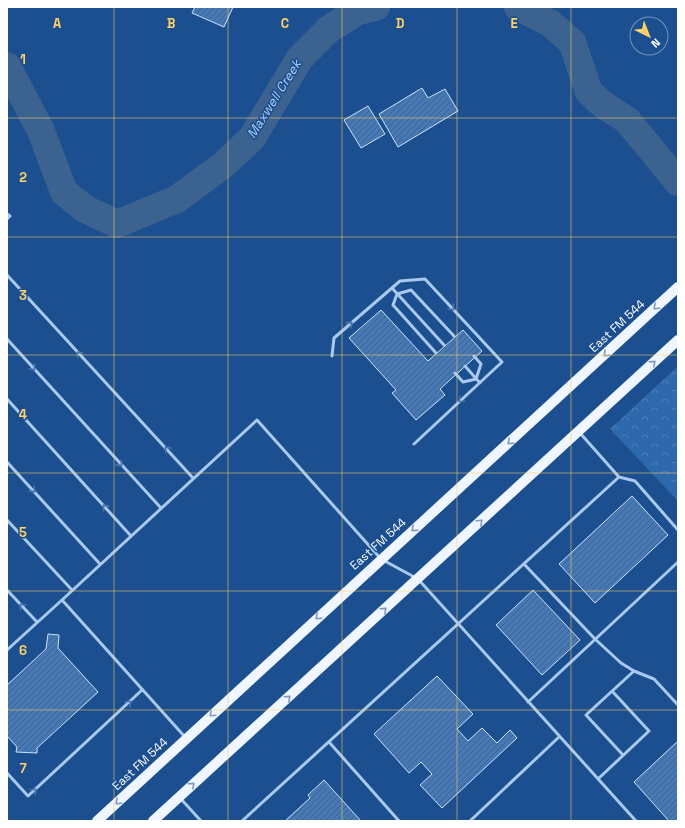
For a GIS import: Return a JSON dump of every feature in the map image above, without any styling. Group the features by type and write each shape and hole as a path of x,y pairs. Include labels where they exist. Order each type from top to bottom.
{"main road":[{"name":"East FM 544","path":"97,821 678,287"},
{"path":"153,821 678,340"}],"lane":[{"path":"7,214 10,216 7,219"},
{"path":"7,275 193,478"},
{"path":"332,356 334,338 400,281 425,279 502,362 414,444"},
{"path":"392,288 444,345"},
{"path":"397,294 411,290 454,336"},
{"path":"397,294 393,305 436,353"},
{"path":"7,339 160,508"},
{"path":"474,356 481,364 476,379"},
{"path":"464,366 480,383"},
{"path":"455,373 464,382 476,379"},
{"path":"7,399 131,536"},
{"path":"7,649 257,420 381,559 418,579 636,821"},
{"path":"578,431 619,478 635,481 678,530"},
{"path":"7,462 100,564"},
{"path":"242,821 619,478"},
{"path":"7,520 72,590"},
{"path":"528,702 678,562"},
{"path":"524,564 595,640 634,671 654,679 676,700 678,705"},
{"path":"7,590 37,622"},
{"path":"62,600 186,738"},
{"path":"623,755 586,715 634,671"},
{"path":"7,773 28,796 142,690"},
{"path":"598,779 649,731 612,691"},
{"path":"470,821 560,737"},
{"path":"329,742 399,821"},
{"path":"180,797 201,821"}],"green space":[{"path":"678,366 678,501 610,429"}],"building":[{"path":"195,7 233,7 224,27 192,13"},
{"path":"422,88 428,98 445,89 458,111 398,147 379,114"},
{"path":"368,106 385,134 361,148 344,120"},
{"path":"381,310 428,361 463,330 482,351 440,389 445,395 416,420 392,393 396,390 349,338"},
{"path":"632,496 668,535 595,603 559,564"},
{"path":"533,590 580,640 542,675 496,625"},
{"path":"48,634 59,635 58,648 98,692 37,748 37,753 16,752 17,747 7,736 7,685 46,649"},
{"path":"437,676 473,714 457,729 468,741 482,728 497,743 510,730 517,738 442,808 420,785 432,774 421,762 409,773 374,734"},
{"path":"678,741 678,821 669,821 634,782"},
{"path":"324,780 361,821 285,821 310,798 308,795"}],"waterway":[{"name":"Maxwell Creek","path":"7,66 41,131 64,192 85,209 117,224 177,199 222,166 252,138 300,58 329,29 358,11 376,7"},
{"name":"Maxwell Creek","path":"518,7 550,23 572,42 589,92 602,104 627,120 678,182"}]}
